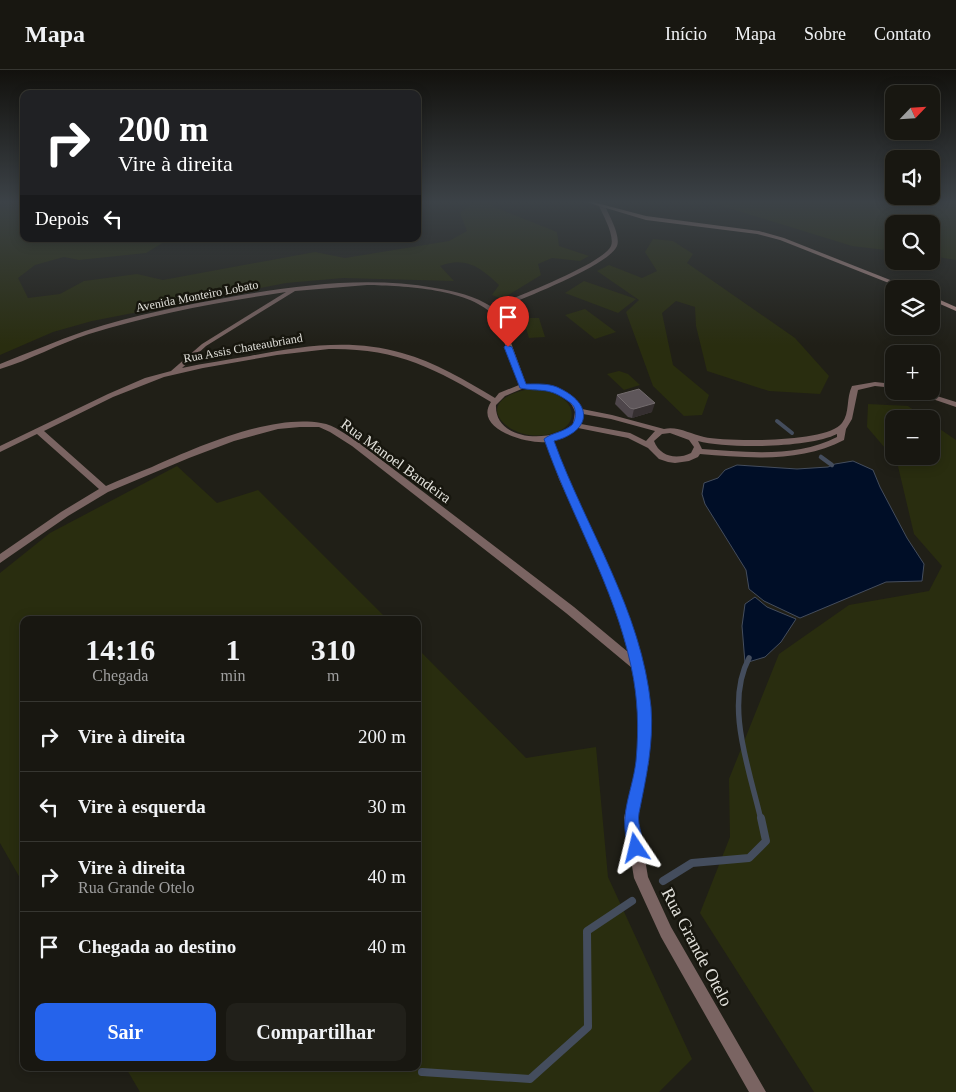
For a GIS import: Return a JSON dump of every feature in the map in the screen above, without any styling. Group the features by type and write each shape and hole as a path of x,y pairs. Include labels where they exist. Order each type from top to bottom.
{"main road":[{"path":"809,250 887,280"},
{"path":"940,302 956,309"}],"street":[{"path":"523,386 501,323 492,308 569,275 612,250"},
{"name":"Avenida Monteiro Lobato","path":"0,367 63,341 126,322 187,308 296,288 354,282 382,282 410,285 458,295 480,301 492,308"},
{"path":"173,372 204,345 296,288"},
{"name":"Rua Assis Chateaubriand","path":"0,449 125,390 173,372 301,348 328,345 349,346 399,355 472,387 494,401"},
{"path":"651,446 653,436 671,430 705,440 771,441 817,438 842,428 850,418 852,395 855,388 876,384 885,385"},
{"path":"523,386 544,386 557,390 576,402 580,411 580,418 576,426 560,436 534,440 508,433 498,426 492,418 491,409 494,401 508,390 523,386"},
{"path":"940,400 956,405"},
{"path":"580,411 612,417 664,431"},
{"name":"Rua Manoel Bandeira","path":"0,560 105,490 202,449 270,429 300,424 320,425 338,432 355,444 570,610 638,666"},
{"path":"576,426 630,436 651,446 660,455 673,460 690,458 698,451 780,453 817,449 833,445 841,438 842,428"},
{"path":"39,431 105,490"},
{"path":"686,434 696,442 698,451"},
{"name":"Rua Grande Otelo","path":"549,439 563,479 600,557 625,618 638,666 644,708 643,761 631,818 641,878 666,932 758,1092"}],"green space":[{"path":"0,250 151,250 146,253 79,260 64,257 35,265 18,278 28,298 60,294 84,281 137,274 163,280 315,252 345,258 396,250 570,250 589,256 580,261 552,258 538,264 541,275 502,299 492,295 499,285 486,273 465,263 449,263 440,266 454,281 343,278 286,283 92,321 53,332 0,355"},
{"path":"646,250 686,250 693,254 687,263 795,338 829,376 820,394 769,391 707,371 696,326 695,307 676,301 662,313 673,365 709,395 702,415 684,416 653,386 626,312 639,300 597,271 609,265 642,278 657,271 645,252"},
{"path":"940,250 956,250 956,260 940,257"},
{"path":"584,281 636,299 618,313 565,293"},
{"path":"585,309 616,332 595,339 565,315"},
{"path":"523,318 539,318 545,337 529,338"},
{"path":"619,371 628,374 640,385 624,390 607,374"},
{"path":"525,390 547,391 564,400 571,409 572,414 565,428 543,435 528,435 514,430 503,423 498,414 498,405 507,397"},
{"path":"868,404 908,406 914,410 885,410 885,448 867,427"},
{"path":"940,429 956,440 956,1092 814,1092 700,913 730,837 729,779 779,654 849,605 929,591 942,566 914,534 898,465 940,465"},
{"path":"177,466 217,503 258,490 384,616 20,616 20,878 0,843 0,573 50,533"},
{"path":"421,652 526,758 596,747 608,877 692,1059 659,1092 140,1092 128,1071 421,1071"}],"water":[{"path":"853,461 873,470 907,538 924,564 922,581 886,582 800,618 764,601 749,589 746,570 705,504 702,494 704,483 718,478 725,470 737,465 797,469 828,467"},
{"path":"755,597 767,607 796,619 781,642 765,657 745,663 742,626 745,604"}],"building":[{"path":"639,389 655,403 634,409 630,408 617,395"}],"waterway":[{"path":"777,421 792,433"},
{"path":"821,457 832,465"},
{"path":"749,658 742,676 739,696 739,717 746,760 761,820"},
{"path":"663,881 692,863 749,858 766,841 761,818"},
{"path":"422,1072 530,1079 588,1027 587,931 632,901"}],"route":[{"path":"508,347 523,386 544,386 557,390 568,395 576,402 580,411 580,418 570,432 549,439 563,479 600,557 625,618 638,666 644,708 643,761 631,818 636,848"}]}
